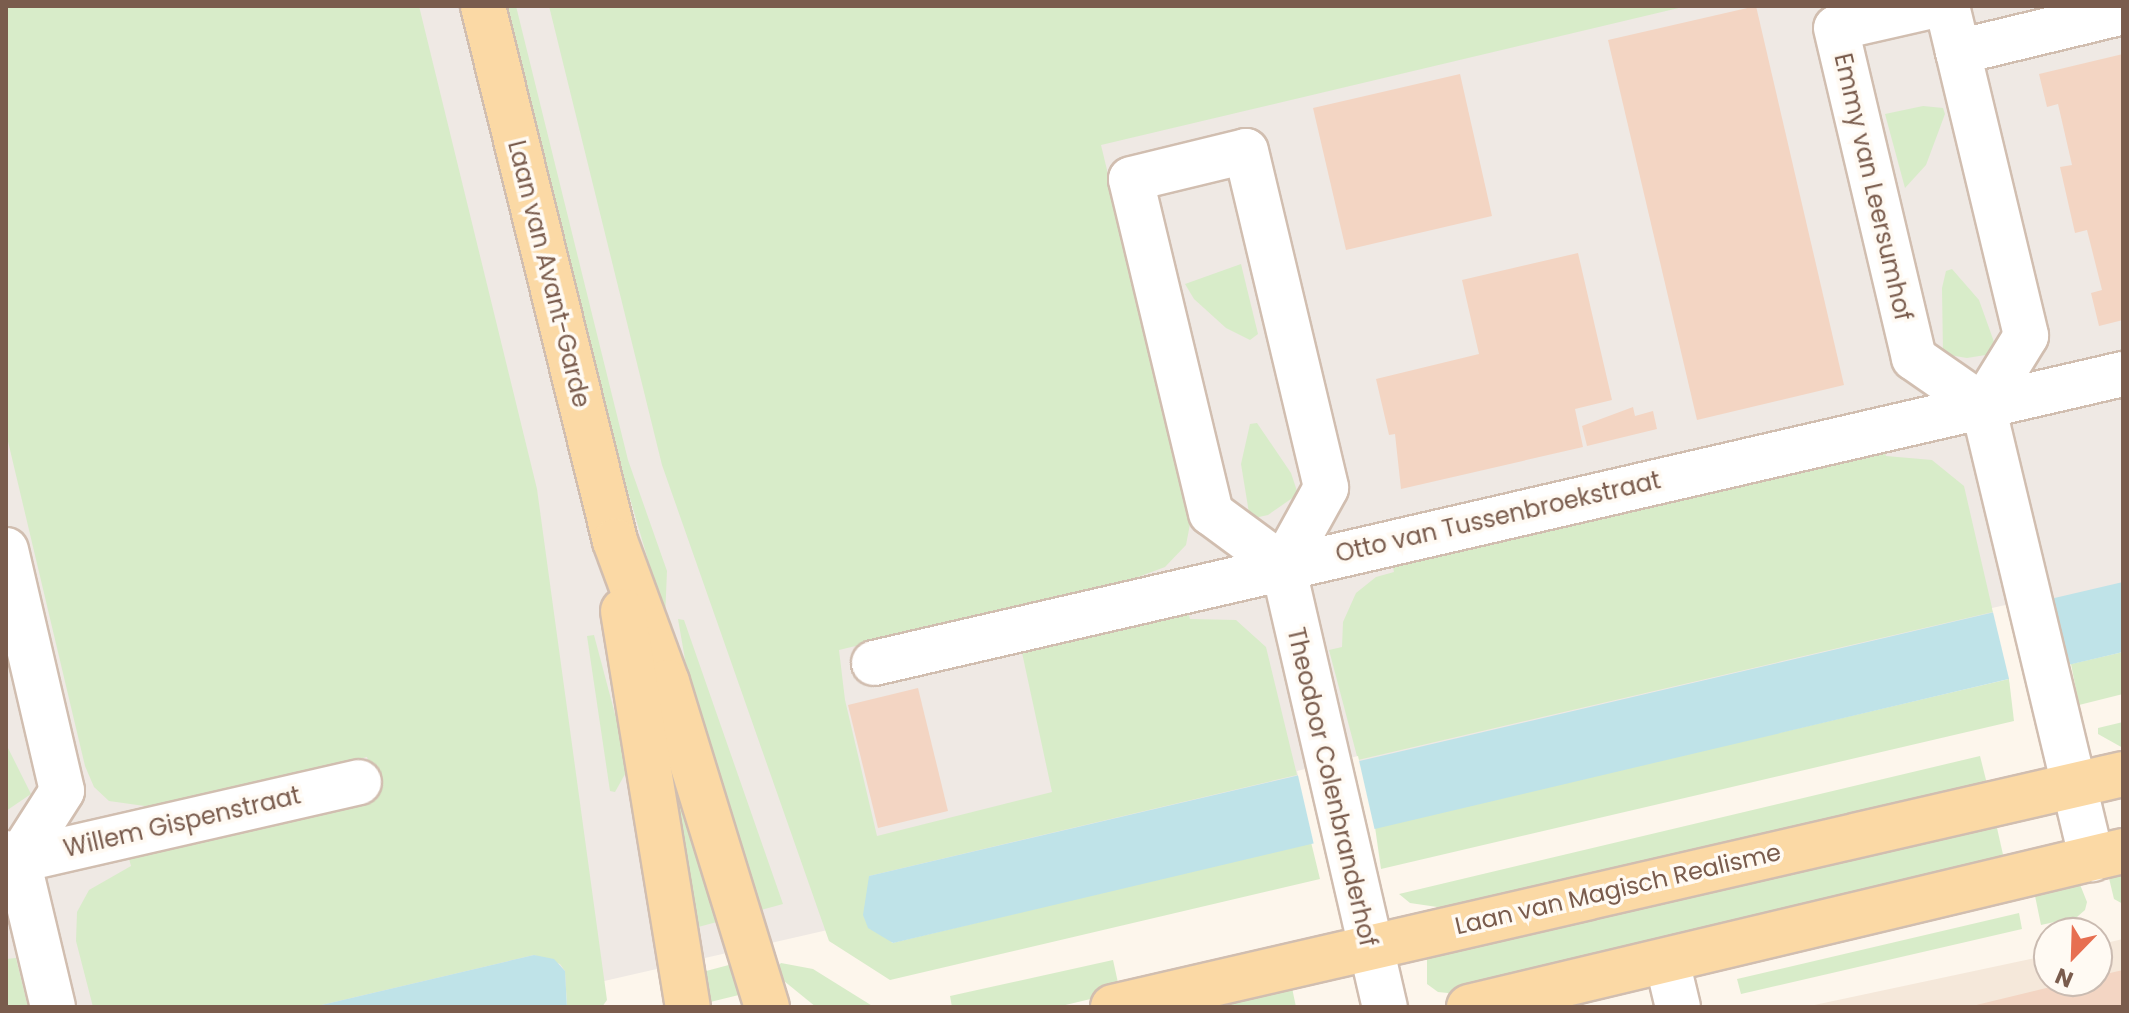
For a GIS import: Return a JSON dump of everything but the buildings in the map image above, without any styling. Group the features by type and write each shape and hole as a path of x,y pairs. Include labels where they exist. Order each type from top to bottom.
{"main road":[{"name":"Laan van Avant-Garde","path":"483,6 615,541 667,682 767,1007"},
{"name":"Laan van Avant-Garde","path":"615,541 635,701 688,1007"},
{"name":"Laan van Magisch Realisme","path":"1113,1007 2123,774"},
{"path":"1469,1007 2107,855"}],"street":[{"name":"Emmy van Leersumhof","path":"1932,6 1836,28 1914,358 1983,406"},
{"path":"1947,6 2026,336 1983,406 2074,785 2107,855"},
{"path":"1958,52 2123,12"},
{"path":"1246,151 1326,488 1283,566 1211,513 1131,179 1246,151"},
{"name":"Otto van Tussenbroekstraat","path":"874,663 2123,374"},
{"path":"6,550 62,791 10,859 53,1007"},
{"name":"Theodoor Colenbranderhof","path":"1283,566 1348,864 1385,1007"},
{"name":"Willem Gispenstraat","path":"10,859 359,782"},
{"path":"1667,961 1678,1007"}],"shaded area":[{"path":"6,6 2123,6 2123,634 491,1007 6,1007"},
{"path":"2123,939 2123,1007 1805,1007 2033,958 2033,997 2113,997 2113,941"}],"green space":[{"path":"6,6 419,6 537,489 607,1000 602,1007 567,1007 565,971 560,964 534,955 313,1007 93,1007 76,941 77,912 89,890 131,866 128,855 378,798 367,757 159,808 109,801 94,787 85,766 6,433"},
{"path":"507,6 516,6 628,460 667,571 665,618 614,444"},
{"path":"549,6 1687,6 1101,145 1191,519 1186,545 1165,567 1130,580 839,650 845,700 877,836 1052,792 1021,648 1186,605 1190,619 1236,620 1266,647 1297,775 869,876 892,943 1311,842 1320,879 890,980 829,941 662,465"},
{"path":"1923,106 1943,108 1945,114 1926,165 1905,188 1885,114"},
{"path":"1241,264 1258,334 1250,340 1226,328 1194,299 1185,284"},
{"path":"1952,269 1979,300 1998,353 1967,358 1943,354 1942,288 1946,271"},
{"path":"1257,423 1291,473 1298,494 1268,515 1250,519 1241,464 1250,424"},
{"path":"1883,443 1886,456 1932,460 1964,486 1993,612 1358,760 1329,650 1342,647 1343,622 1356,593 1376,577 1394,572 1391,558"},
{"path":"678,619 684,620 783,904 757,911 694,711"},
{"path":"594,635 629,767 615,792 610,791 587,636"},
{"path":"2123,652 2123,694 2079,705 2071,664"},
{"path":"2009,679 2014,721 1381,869 1375,827"},
{"path":"647,683 728,919 687,930"},
{"path":"2123,722 2123,748 2098,734 2098,728"},
{"path":"6,744 31,794 6,811"},
{"path":"1980,756 1988,788 1451,909 1410,903 1399,894"},
{"path":"1995,819 2006,868 1458,994 1438,992 1427,984 1427,957"},
{"path":"2123,872 2123,904 2114,899 2108,874"},
{"path":"2079,882 2087,902 2085,910 2077,917 2039,917 2034,891"},
{"path":"2019,913 2022,929 1741,994 1737,979"},
{"path":"16,958 28,1007 6,1007 6,959"},
{"path":"1113,960 1120,992 1057,1007 952,1007 950,996"},
{"path":"740,962 747,993 702,1004 695,974"},
{"path":"781,963 813,969 874,1007 816,1007 784,981 777,967"},
{"path":"1291,983 1296,1007 1188,1007"}],"water":[{"path":"2123,582 2123,652 893,943 868,928 863,915 869,876"},
{"path":"534,955 554,959 565,971 567,1007 313,1007"}],"pier":[{"path":"2051,595 2071,668 2010,683 1992,608"},
{"path":"1358,756 1375,831 1314,845 1297,771"}]}
